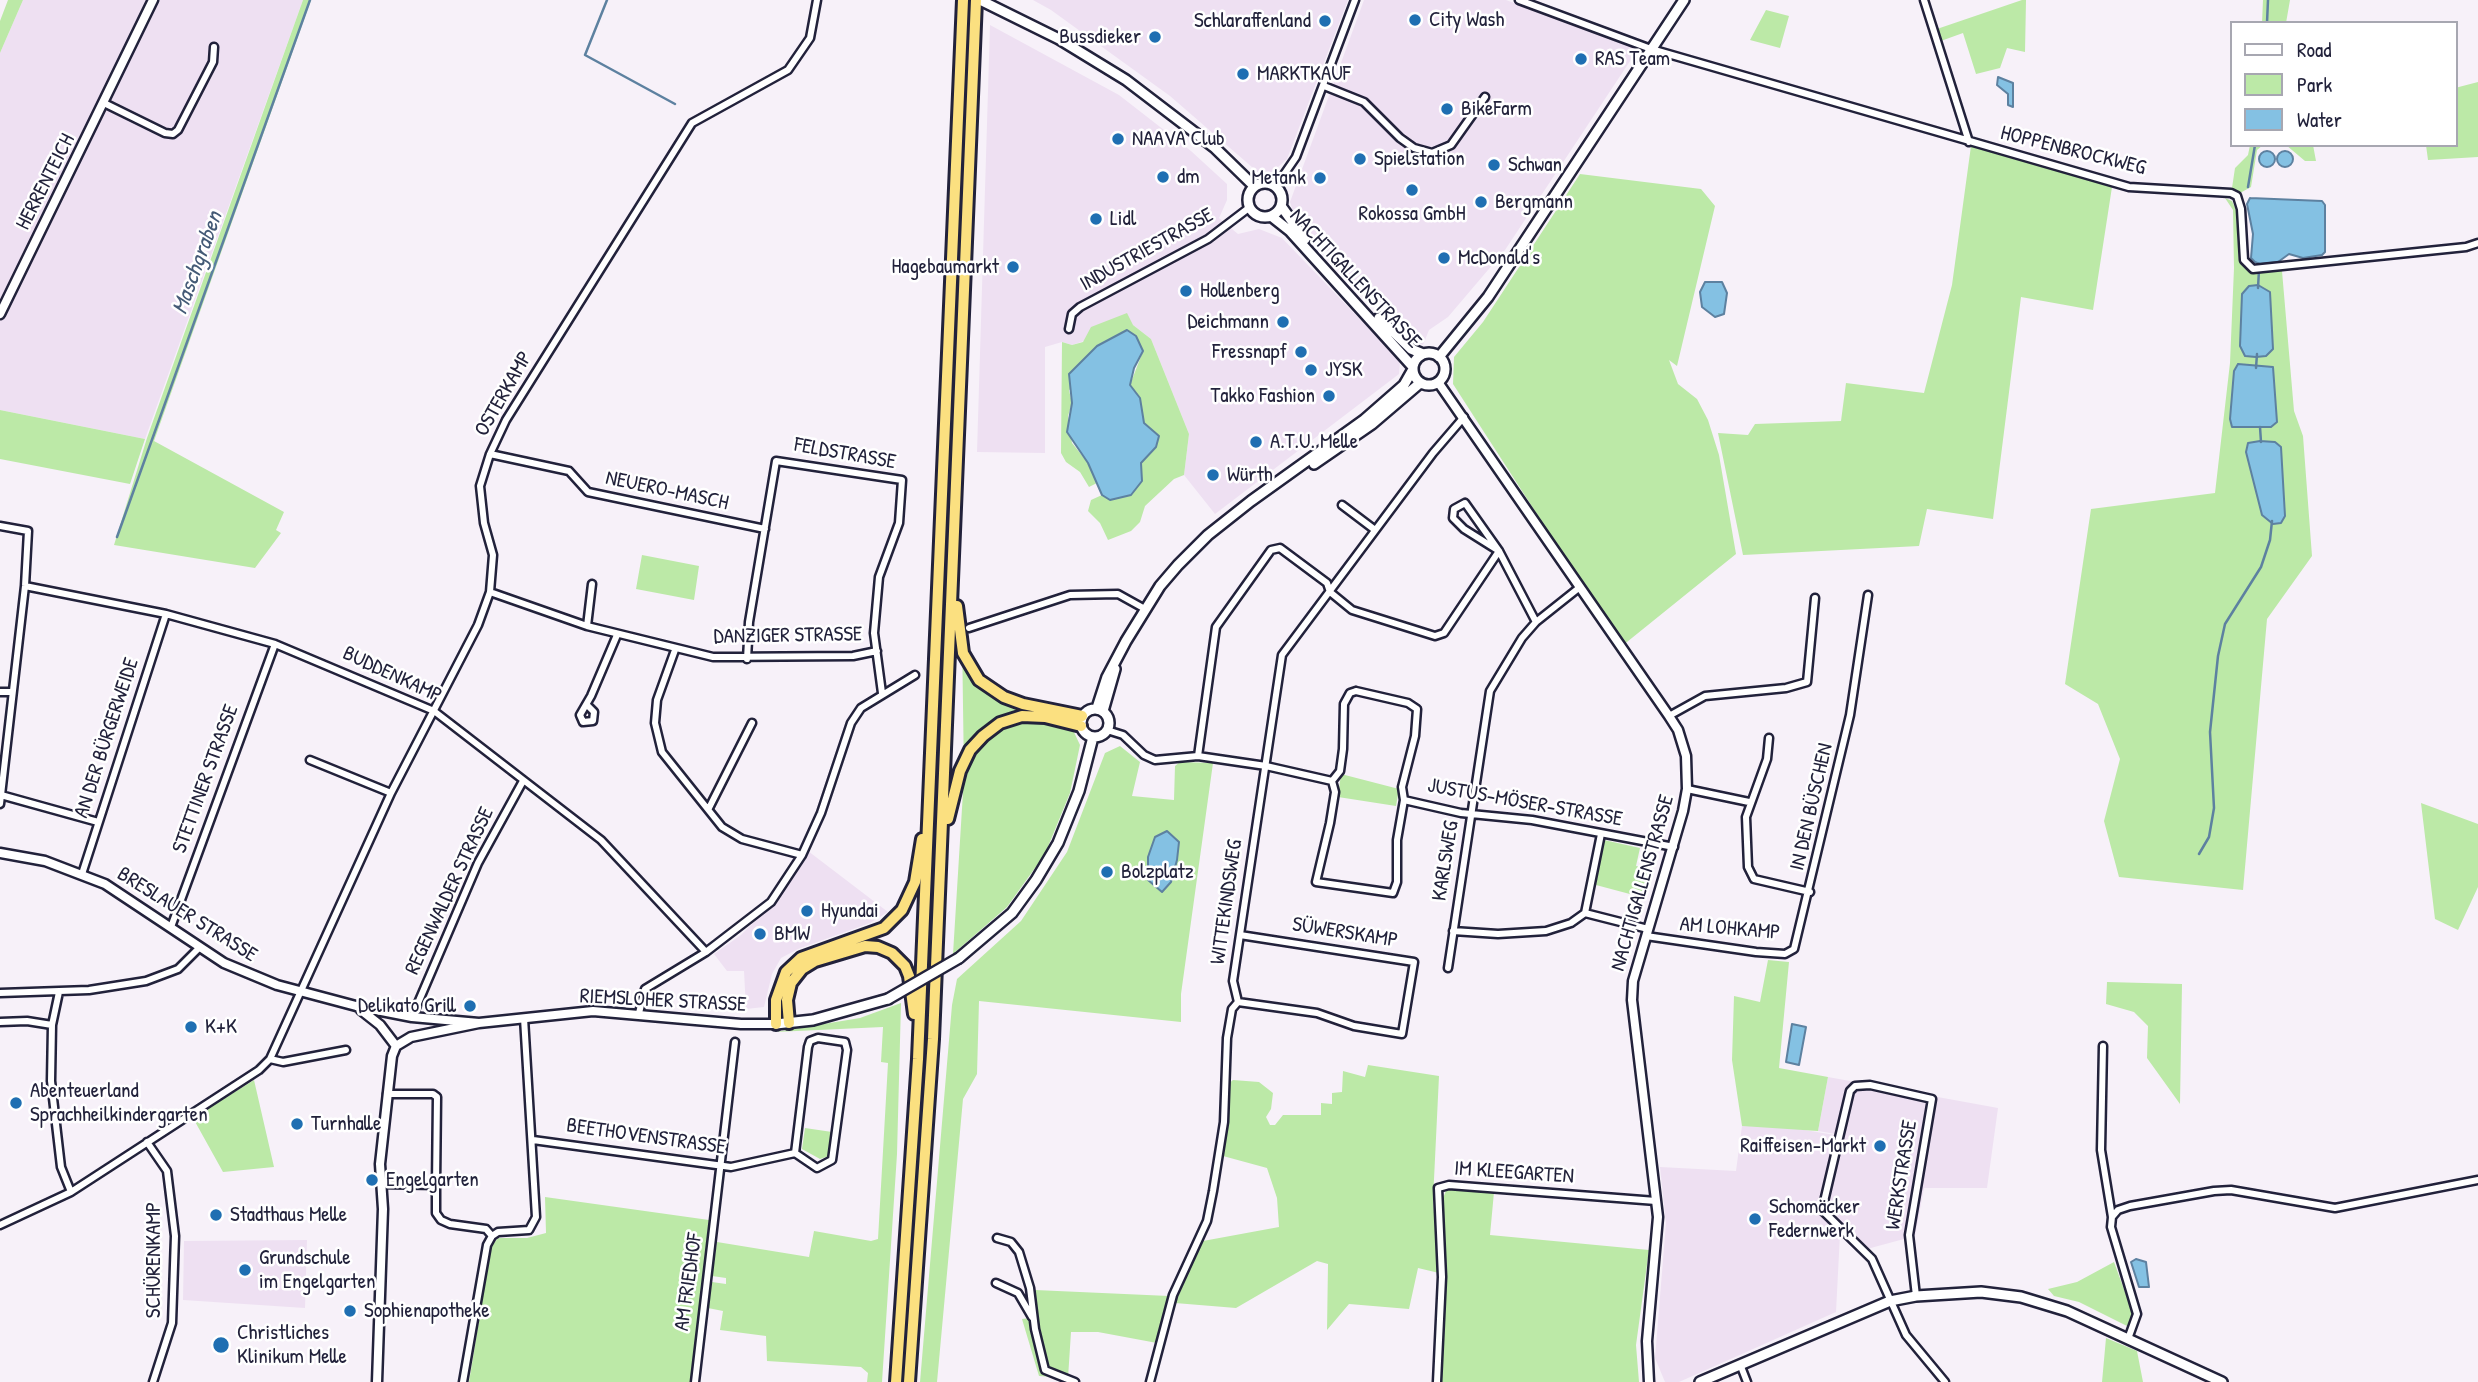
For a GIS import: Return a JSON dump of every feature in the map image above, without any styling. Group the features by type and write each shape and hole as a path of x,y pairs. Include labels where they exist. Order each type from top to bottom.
{"highway":[{"path":"895,1382 918,1059 963,0"},
{"path":"909,1382 924,1191 978,0"},
{"path":"953,539 958,634 972,670 979,680 1004,697 1081,721"},
{"path":"941,849 960,771 970,750 983,736 1000,723 1022,716 1081,721"},
{"path":"776,1024 776,1000 786,972 801,958 884,928 902,910 915,882 930,792"},
{"path":"789,1023 787,1000 791,983 802,969 842,951 878,947 892,953 909,976 918,1059"}],"main road":[{"path":"978,0 1059,39 1126,80 1215,148 1254,186"},
{"path":"1439,357 1488,297 1684,0"},
{"path":"1265,182 1276,186 1282,195 1281,206 1271,216 1256,215 1250,207 1248,196 1254,186 1265,182"},
{"name":"NACHTIGALLENSTRASSE","path":"1281,206 1351,290 1411,349 1423,354"},
{"name":"NACHTIGALLENSTRASSE","path":"1271,216 1290,230 1400,350 1412,369"},
{"path":"1100,710 1116,663 1145,609 1178,565 1208,535 1364,421 1405,385 1423,354 1439,357"},
{"path":"1412,369 1420,383 1430,386 1438,382 1445,371 1439,357"},
{"path":"1239,512 1372,424 1420,383"},
{"path":"1088,710 1100,710 1109,720 1107,730 1101,736 1093,737 1085,733 1081,721 1088,710"},
{"name":"RIEMSLOHER STRASSE","path":"776,1024 861,1009 888,999 960,958 1012,913 1036,880 1066,822 1079,791 1093,737"},
{"path":"1700,1382 1890,1301 1916,1296 1981,1292 2021,1297 2067,1311 2222,1382"}],"street":[{"name":"HERRENTEICH","path":"0,314 153,0"},
{"name":"OSTERKAMP","path":"270,1059 391,793 478,625 490,592 493,555 484,523 480,486 490,454 506,420 692,123 788,71 810,38 817,0"},
{"path":"1276,186 1296,157 1355,0"},
{"name":"HOPPENBROCKWEG","path":"1519,0 1651,49 2129,187 2231,193 2237,196 2241,209 2244,260 2253,269 2265,270 2466,247 2478,243"},
{"path":"1924,0 1969,142"},
{"path":"104,103 165,133 173,134 178,130 213,62 214,47"},
{"path":"1324,86 1364,102 1400,138 1414,148 1432,153 1451,145 1485,97"},
{"name":"INDUSTRIESTRASSE","path":"1069,329 1072,314 1080,307 1208,239 1250,207"},
{"name":"NACHTIGALLENSTRASSE","path":"1438,382 1669,716 1678,730 1686,757 1687,789 1674,847 1633,981 1632,1015 1656,1201 1657,1245 1647,1341 1649,1382"},
{"name":"WITTEKINDSWEG","path":"1150,1382 1173,1295 1208,1219 1224,1122 1227,1038 1232,1009 1238,1002 1233,981 1282,655 1464,417"},
{"name":"NEUERO-MASCH","path":"490,454 569,471 588,492 765,529"},
{"name":"FELDSTRASSE","path":"765,529 776,461 902,480 899,523 879,577 874,632 882,693"},
{"path":"1499,551 1464,529 1453,518 1454,509 1465,503 1499,551 1536,622"},
{"path":"1342,505 1375,530"},
{"path":"0,526 28,531 25,586 0,804"},
{"path":"747,659 748,622 765,529"},
{"path":"1198,756 1216,627 1271,550 1280,548 1327,583 1330,592 1352,610 1435,636 1444,633 1499,551"},
{"path":"587,626 592,584"},
{"name":"BUDDENKAMP","path":"25,586 166,614 275,643 434,711 601,840 706,952"},
{"name":"KARLSWEG","path":"1448,968 1490,691 1521,638 1536,622 1580,587"},
{"name":"DANZIGER STRASSE","path":"490,592 587,626 675,650 747,659 853,656 877,651"},
{"path":"969,628 1070,595 1118,594 1145,609"},
{"name":"IN DEN BÜSCHEN","path":"1769,738 1767,759 1749,802 1745,844 1748,867 1754,879 1810,892 1850,715 1868,595"},
{"path":"1669,716 1705,696 1786,688 1807,682 1815,598"},
{"name":"AN DER BÜRGERWEIDE","path":"82,874 166,614"},
{"path":"587,705 618,635"},
{"name":"STETTINER STRASSE","path":"171,927 275,643"},
{"path":"675,650 657,700 657,741 662,752 722,827 742,839 802,856"},
{"path":"639,1013 645,989 706,952 771,902 802,856 821,813 850,723 861,708 915,675"},
{"name":"JUSTUS-MÖSER-STRASSE","path":"1332,781 1340,771 1344,704 1350,693 1362,691 1408,703 1417,709 1404,779 1404,800 1471,813 1532,820 1674,847"},
{"path":"0,692 11,692"},
{"path":"709,808 752,723"},
{"path":"1107,730 1123,735 1150,758 1198,756 1266,766 1332,781 1335,792 1316,882 1393,892 1396,882 1396,840 1404,800"},
{"path":"310,760 391,793"},
{"name":"REGENWALDER STRASSE","path":"412,1017 478,863 523,781"},
{"path":"1687,789 1749,802"},
{"path":"1,795 98,822"},
{"path":"1453,931 1498,934 1546,930 1571,923 1585,913 1601,834"},
{"name":"BRESLAUER STRASSE","path":"0,853 45,861 116,890 240,971 356,1006 412,1017 479,1023"},
{"name":"AM LOHKAMP","path":"1585,913 1690,944 1785,954 1794,949 1810,892"},
{"name":"SÜWERSKAMP","path":"1238,1002 1317,1013 1354,1026 1402,1034 1414,962 1240,934"},
{"path":"0,993 114,988 146,981 178,969 200,947"},
{"path":"59,992 52,1025 53,1123 61,1167 71,1192"},
{"name":"BRESLAUER STRASSE","path":"356,1006 380,1025 396,1046"},
{"name":"RIEMSLOHER STRASSE","path":"396,1046 411,1037 479,1023 593,1011 741,1024 776,1024"},
{"path":"492,1236 529,1230 535,1225 533,1140 524,1018"},
{"path":"0,1022 27,1021 52,1025"},
{"path":"818,1038 845,1042 847,1050 832,1160 817,1168 795,1153 810,1041 818,1038"},
{"name":"AM FRIEDHOF","path":"695,1382 735,1042"},
{"path":"377,1382 383,1209 380,1184 387,1094 396,1046"},
{"path":"2103,1046 2101,1150 2112,1217 2112,1236 2137,1314 2128,1339"},
{"path":"0,1225 71,1192 259,1070 270,1059 283,1062 346,1050"},
{"name":"WERKSTRASSE","path":"1890,1301 1871,1259 1822,1210 1850,1091 1855,1086 1870,1086 1932,1099 1909,1235 1916,1296"},
{"path":"387,1094 433,1094 437,1097 436,1213 441,1220 450,1224 486,1229 492,1236"},
{"name":"BEETHOVENSTRASSE","path":"533,1140 731,1167 795,1153"},
{"name":"SCHÜRENKAMP","path":"147,1142 167,1171 175,1236 172,1323 153,1382"},
{"path":"2112,1217 2118,1210 2130,1206 2214,1191 2231,1190 2335,1208 2478,1180"},
{"path":"380,1184 436,1185"},
{"name":"IM KLEEGARTEN","path":"1437,1382 1442,1277 1438,1188 1449,1185 1656,1201"},
{"path":"463,1382 487,1245 492,1236"},
{"path":"997,1238 1016,1247 1030,1289 1033,1319 1045,1370 1075,1382"},
{"path":"996,1283 1018,1293 1033,1319"},
{"path":"1890,1301 1916,1349 1942,1381"},
{"path":"1740,1364 1747,1382"}],"shaded area":[{"path":"23,0 303,0 145,439 0,410 0,53"},
{"path":"1033,0 1348,0 1287,159 1269,175 1260,174 1170,96 1051,10"},
{"path":"1364,0 1506,0 1638,49 1505,250 1448,317 1429,330 1423,345 1397,330 1317,240 1293,211 1290,202"},
{"path":"990,25 1119,95 1191,151 1227,184 1227,200 1219,218 1238,234 1259,229 1282,238 1400,361 1399,374 1215,514 1184,475 1189,434 1151,339 1133,325 1072,345 1062,342 1045,347 1045,453 977,452"},
{"path":"808,851 888,912 870,923 798,949 781,958 772,974 764,1007 746,1009 744,971 727,971 714,954 741,935 781,895"},
{"name":"Schomäcker Federnwerk","path":"1828,1077 1998,1108 1987,1188 1924,1188 1915,1236 1867,1249 1821,1206 1820,1213 1840,1234 1836,1312 1679,1382 1665,1382 1655,1358 1666,1223 1660,1167 1736,1171 1742,1126 1780,1126 1835,1135 1826,1183 1836,1134 1818,1131"},
{"name":"Grundschule im Engelgarten","path":"307,1240 305,1308 183,1300 184,1241"}],"green space":[{"path":"8,0 23,0 0,53 0,21"},
{"path":"303,0 311,0 154,441 284,512 276,530 281,533 255,568 114,545 147,438"},
{"path":"2026,0 2025,52 2007,48 2000,68 1976,74 1963,33 1938,42 1934,30"},
{"path":"2263,0 2290,0 2286,21 2262,21"},
{"path":"1766,10 1789,16 1780,48 1750,40"},
{"path":"2478,82 2478,157 2428,160 2426,147 2457,147 2457,87"},
{"path":"1971,146 2112,187 2093,310 2021,297 1993,519 1927,509 1919,546 1743,555 1718,433 1748,435 1755,424 1841,421 1846,383 1924,393 1952,285"},
{"path":"2250,147 2261,147 2257,150 2251,187 2240,193 2232,188 2235,168 2248,155"},
{"path":"2288,147 2313,147 2316,161 2305,161"},
{"path":"1580,174 1701,189 1715,206 1677,366 1669,360 1678,384 1697,399 1708,420 1719,455 1736,554 1622,646 1453,384 1454,357 1483,322"},
{"path":"2225,198 2232,201 2236,210 2239,262 2246,269 2257,272 2282,271 2294,411 2303,436 2312,556 2267,619 2243,890 2119,877 2104,821 2120,759 2098,704 2065,684 2091,509 2215,493 2230,363 2234,268 2233,210"},
{"path":"1127,313 1133,325 1151,339 1189,434 1184,475 1174,479 1145,506 1140,522 1131,531 1108,540 1100,523 1088,511 1091,500 1102,495 1110,500 1142,481 1141,463 1156,447 1159,436 1144,423 1140,398 1130,385 1143,351 1069,390 1072,403 1068,416 1072,443 1088,463 1097,483 1089,487 1080,472 1066,462 1061,453 1062,342 1072,345 1083,342 1091,327"},
{"path":"0,410 145,439 130,484 0,459"},
{"path":"642,555 699,566 694,600 636,589"},
{"path":"962,635 974,668 996,690 1072,728 1080,745 1070,793 1045,854 1007,907 953,954 964,776"},
{"path":"1120,746 1140,762 1132,796 1174,800 1175,766 1180,762 1213,763 1181,994 1181,1022 979,1001 977,1074 963,1099 937,1382 920,1382 952,1005 957,979 1021,921 1067,852 1105,753"},
{"path":"1341,774 1399,789 1396,806 1338,797"},
{"path":"2421,803 2478,824 2478,887 2458,930 2435,919"},
{"path":"1604,840 1640,848 1636,866 1649,868 1641,897 1596,885"},
{"path":"1768,960 1789,962 1779,1068 1828,1077 1818,1131 1742,1126 1732,1060 1734,996 1760,1002"},
{"path":"2107,982 2182,984 2180,1104 2147,1058 2148,1026 2134,1012 2106,1004"},
{"path":"901,1003 897,1154 882,1382 867,1382 868,1373 861,1367 767,1361 766,1336 720,1330 723,1311 708,1308 712,1282 726,1284 726,1278 712,1276 717,1242 809,1257 814,1231 871,1241 878,1239 888,1063 881,1062 883,1027 775,1032 860,1018"},
{"path":"1368,1065 1439,1076 1433,1200 1439,1273 1418,1268 1409,1309 1349,1304 1327,1330 1328,1264 1317,1261 1236,1308 1175,1303 1203,1241 1279,1227 1277,1198 1267,1168 1223,1156 1228,1084 1233,1080 1259,1082 1273,1093 1271,1109 1266,1117 1270,1125 1275,1125 1283,1115 1321,1115 1321,1103 1332,1104 1332,1093 1342,1092 1343,1071 1365,1077"},
{"path":"254,1080 274,1167 223,1172 193,1118"},
{"path":"805,1128 832,1132 829,1156 820,1159 802,1149"},
{"path":"1447,1188 1494,1192 1490,1235 1649,1250 1636,1345 1639,1382 1440,1382 1444,1317 1442,1201"},
{"path":"545,1197 709,1220 691,1382 469,1382 491,1247 498,1238 527,1238 546,1233"},
{"path":"2114,1262 2133,1314 2127,1326 2079,1302 2054,1296 2048,1289 2077,1282"},
{"path":"1035,1290 1169,1296 1157,1343 1098,1332 1071,1332 1068,1378 1039,1376 1022,1319 1038,1317"},
{"path":"2106,1338 2137,1351 2143,1382 2102,1382"}],"water":[{"path":"1998,77 2013,83 2013,107 2008,105 2008,94 1997,85"},
{"path":"2267,151 2273,153 2273,165 2267,167 2261,165 2259,159 2261,153"},
{"path":"2285,151 2291,153 2291,165 2285,167 2279,165 2277,159 2279,153"},
{"path":"2250,198 2322,201 2325,205 2325,252 2322,255 2303,258 2289,254 2278,262 2255,262 2251,258 2253,234 2247,204"},
{"path":"1705,282 1722,282 1727,293 1724,314 1715,317 1702,307 1700,292"},
{"path":"2258,285 2270,292 2273,349 2266,356 2245,356 2240,346 2242,294 2249,286"},
{"path":"1127,330 1136,336 1143,351 1134,368 1130,385 1140,398 1144,423 1159,436 1156,447 1141,463 1142,481 1131,495 1110,500 1102,495 1088,463 1067,432 1072,403 1069,374 1097,346"},
{"path":"2238,364 2273,367 2277,422 2271,427 2232,427 2230,419 2234,371"},
{"path":"2275,442 2281,447 2285,516 2281,523 2273,524 2262,515 2246,452 2248,443"},
{"path":"1167,831 1179,842 1171,882 1162,892 1148,880 1148,857 1155,837"},
{"path":"1792,1024 1806,1027 1799,1065 1786,1062"},
{"path":"2136,1259 2146,1262 2149,1287 2139,1287 2131,1262"}],"waterway":[{"name":"Maschgraben","path":"117,537 310,0"},
{"path":"607,0 585,55 675,104"},
{"path":"2267,21 2268,0"},
{"path":"2248,187 2255,147"},
{"path":"2258,288 2259,270"},
{"path":"2256,368 2257,354"},
{"path":"2260,427 2261,442"},
{"path":"2199,854 2209,837 2214,808 2210,732 2218,656 2225,624 2261,567 2270,540 2272,521"}],"place":[{"name":"City Wash","path":"1415,20"},
{"name":"Schlaraffenland","path":"1325,21"},
{"name":"Bussdieker","path":"1155,37"},
{"name":"RAS Team","path":"1581,59"},
{"name":"MARKTKAUF","path":"1243,74"},
{"name":"BikeFarm","path":"1447,109"},
{"name":"NAAVA Club","path":"1118,139"},
{"name":"Spielstation","path":"1360,159"},
{"name":"Schwan","path":"1494,165"},
{"name":"dm","path":"1163,177"},
{"name":"Metank","path":"1320,178"},
{"name":"Rokossa GmbH","path":"1412,190"},
{"name":"Bergmann","path":"1481,202"},
{"name":"Lidl","path":"1096,219"},
{"name":"McDonald's","path":"1444,258"},
{"name":"Hagebaumarkt","path":"1013,267"},
{"name":"Hollenberg","path":"1186,291"},
{"name":"Deichmann","path":"1283,322"},
{"name":"Fressnapf","path":"1301,352"},
{"name":"JYSK","path":"1311,370"},
{"name":"Takko Fashion","path":"1329,396"},
{"name":"A.T.U. Melle","path":"1256,442"},
{"name":"Würth","path":"1213,475"},
{"name":"Bolzplatz","path":"1107,872"},
{"name":"Hyundai","path":"807,911"},
{"name":"BMW","path":"760,934"},
{"name":"Delikato Grill","path":"470,1006"},
{"name":"K+K","path":"191,1027"},
{"name":"Abenteuerland Sprachheilkindergarten","path":"16,1103"},
{"name":"Turnhalle","path":"297,1124"},
{"name":"Raiffeisen-Markt","path":"1880,1146"},
{"name":"Engelgarten","path":"372,1180"},
{"name":"Stadthaus Melle","path":"216,1215"},
{"name":"Schomäcker Federnwerk","path":"1755,1219"},
{"name":"Grundschule im Engelgarten","path":"245,1270"},
{"name":"Sophienapotheke","path":"350,1311"},
{"name":"Christliches Klinikum Melle","path":"221,1345"}]}
